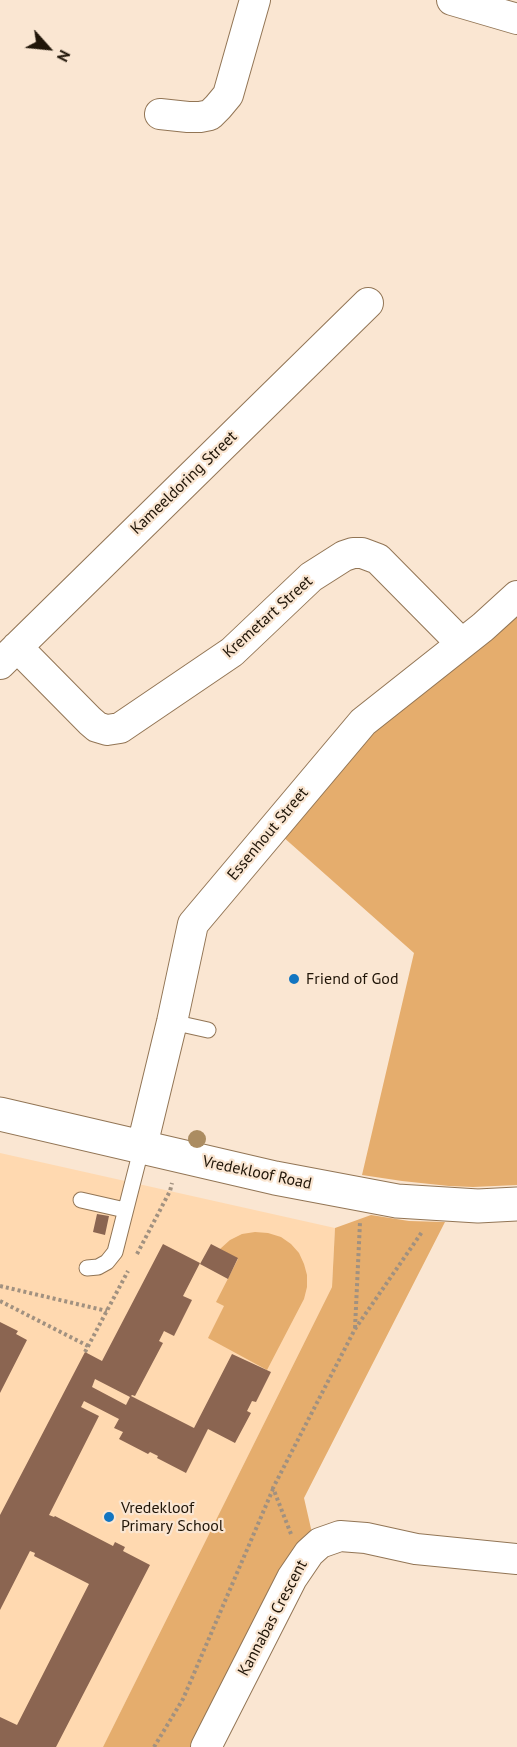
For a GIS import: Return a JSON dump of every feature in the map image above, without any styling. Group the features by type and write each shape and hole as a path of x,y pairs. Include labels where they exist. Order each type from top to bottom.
{"street":[{"path":"160,114 200,117 210,115 218,107 228,95 255,0"},
{"path":"452,0 517,19"},
{"name":"Kameeldoring Street","path":"8,655 368,303"},
{"name":"Kremetart Street","path":"8,655 98,727 114,730 126,725 232,652 311,577 344,556 353,553 362,553 378,559 461,643"},
{"name":"Essenhout Street","path":"142,1146 193,924 363,722 483,627 517,596"},
{"name":"Vredekloof Road","path":"0,1114 275,1178 398,1201 478,1206 517,1204"},
{"name":"Kannabas Crescent","path":"206,1747 292,1578 309,1553 320,1543 340,1536 366,1538 416,1549 517,1559"}],"lane":[{"path":"172,1022 208,1030"},
{"path":"87,1268 98,1268 115,1252 142,1146"},
{"path":"81,1200 125,1210"}],"path":[{"path":"355,1329 361,1194"},
{"path":"154,1747 183,1699 273,1488 355,1329 440,1204"},
{"path":"0,1286 106,1311"},
{"path":"0,1301 88,1346"},
{"path":"273,1488 302,1563"}],"shaded area":[{"path":"517,613 517,1185 449,1186 362,1175 414,953 282,836 364,738"},
{"name":"Vredekloof Primary School","path":"0,1153 335,1228 332,1287 103,1747 0,1747"},
{"path":"371,1215 409,1221 445,1222 304,1498 312,1533 194,1747 103,1747 332,1287 335,1228"},
{"path":"255,1232 281,1237 291,1244 299,1253 307,1275 304,1299 267,1370 208,1338 224,1306 216,1302 238,1259 220,1249 230,1240 242,1234"}],"building":[{"path":"97,1214 109,1216 105,1235 93,1232"},
{"path":"163,1244 200,1263 183,1296 192,1300 174,1336 164,1331 159,1341 163,1343 135,1396 131,1396 194,1428 232,1354 271,1372 256,1402 252,1401 247,1411 251,1413 235,1443 208,1429 186,1473 157,1458 158,1456 150,1452 148,1454 119,1439 123,1432 114,1428 119,1419 84,1401 81,1407 99,1416 49,1515 113,1546 115,1542 125,1547 123,1551 150,1565 56,1747 0,1747 0,1717 17,1725 89,1584 34,1556 35,1553 30,1551 0,1610 0,1515 85,1352 102,1361","holes":["95,1379 130,1397 126,1405 92,1387"]},
{"path":"211,1244 238,1258 228,1279 200,1264"},
{"path":"0,1322 18,1331 16,1334 27,1340 0,1393"}],"place":[{"name":"Friend of God","path":"294,979"},
{"name":"Vredekloof Primary School","path":"109,1517"}]}
